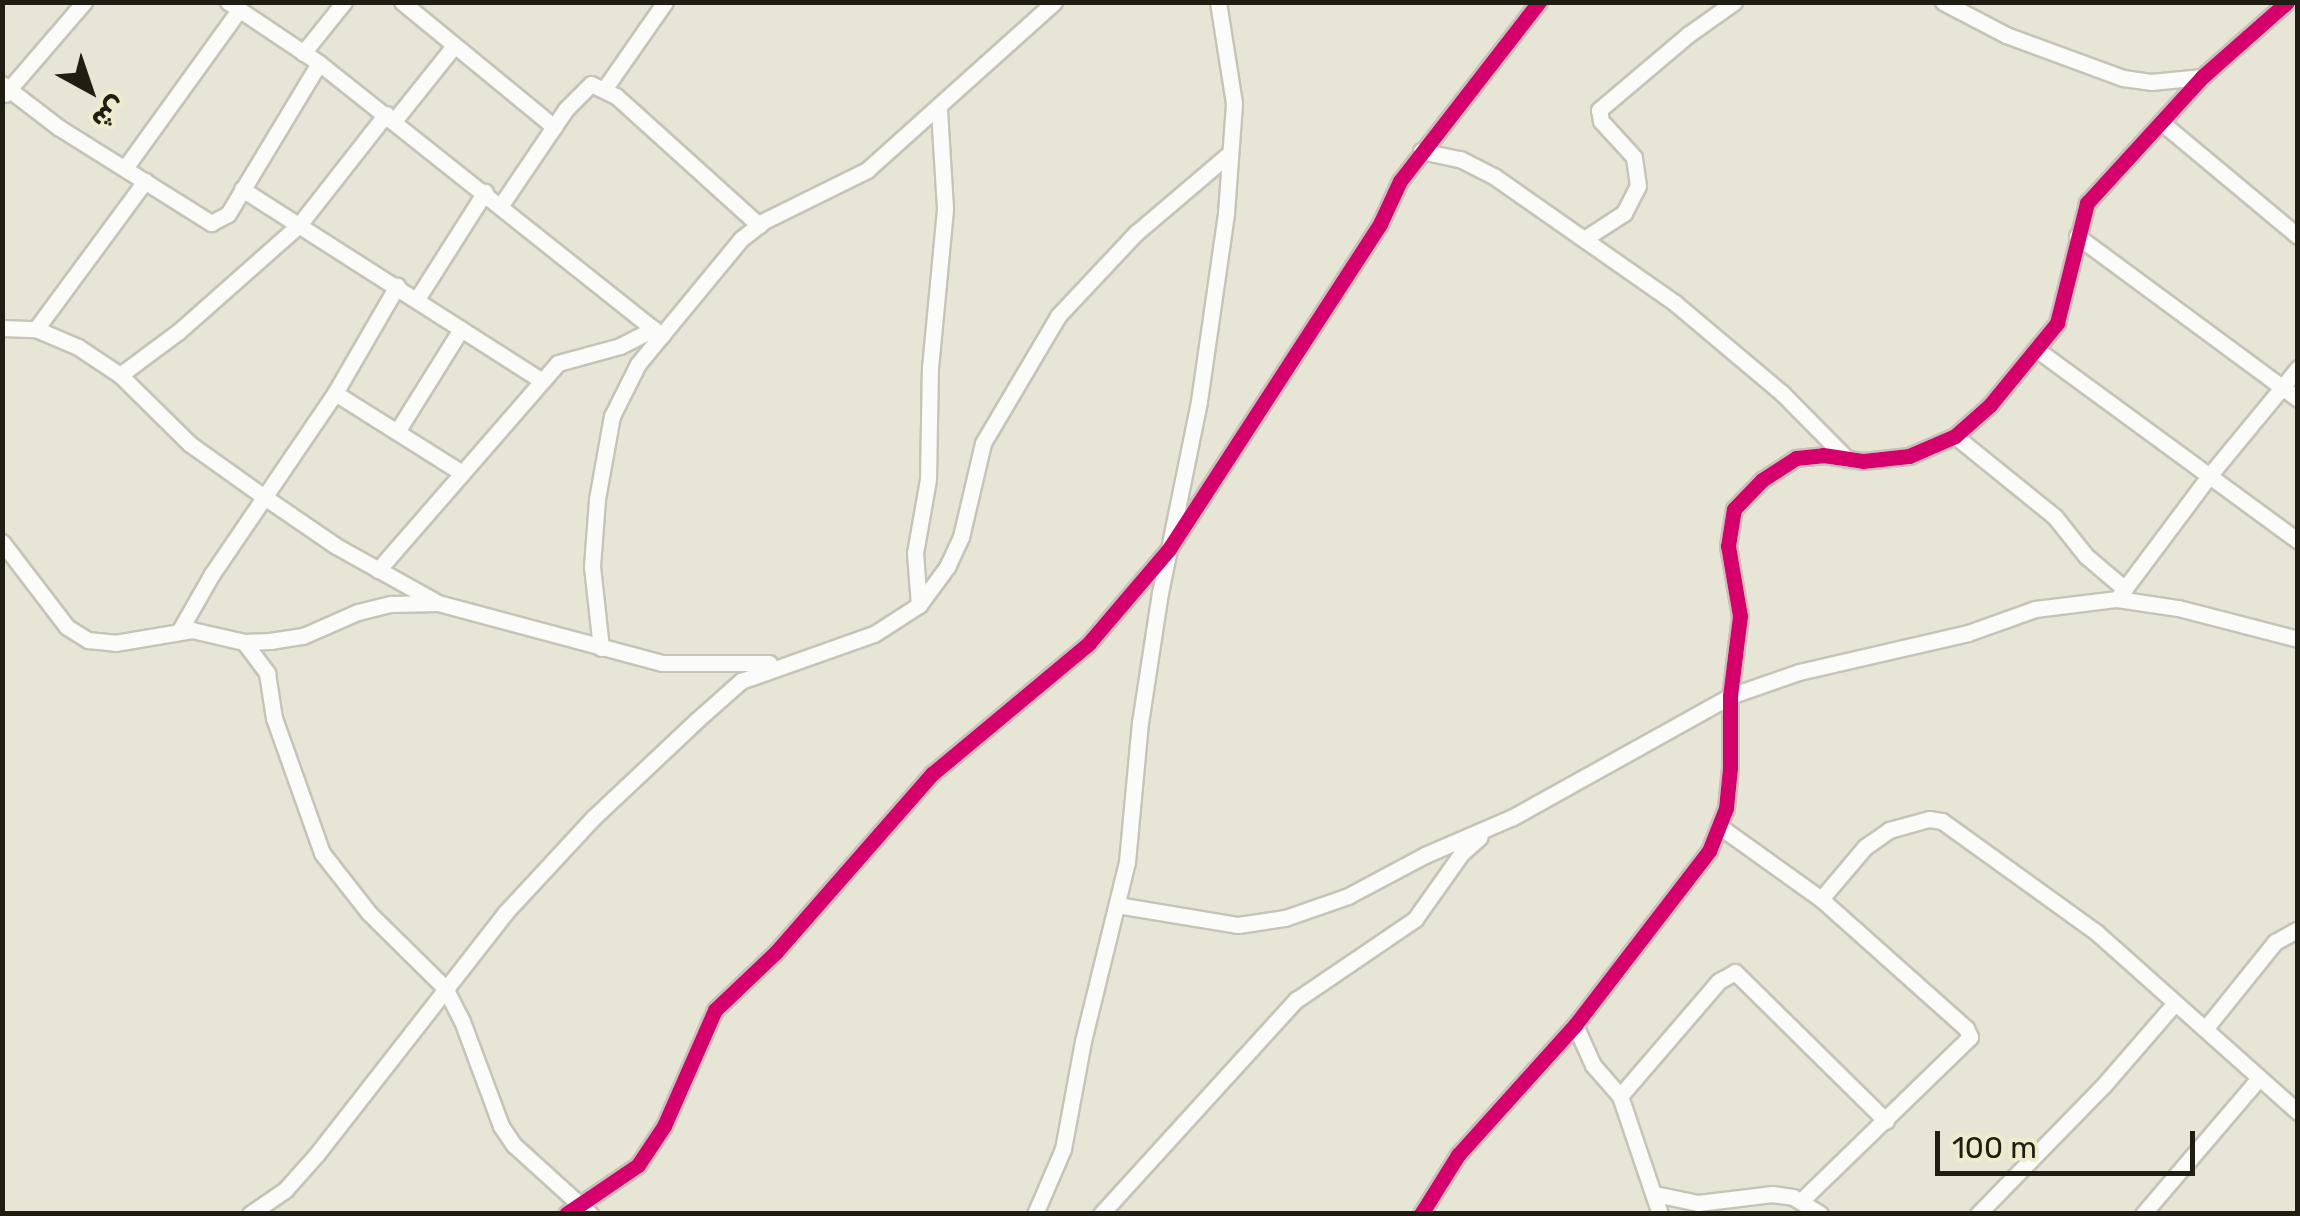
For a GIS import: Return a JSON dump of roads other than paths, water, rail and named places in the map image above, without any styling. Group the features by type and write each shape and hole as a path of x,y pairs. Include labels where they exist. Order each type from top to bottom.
{"street":[{"path":"84,2 5,90 211,223 228,214 320,63"},
{"path":"303,52 344,2"},
{"path":"402,2 554,127"},
{"path":"605,88 665,2"},
{"path":"601,648 592,566 596,500 612,416 658,332 759,225 866,170 940,109 1054,2"},
{"path":"1035,1214 1063,1149 1082,1041 1117,905 1132,826 1140,723 1199,402 1234,103 1218,2"},
{"path":"566,1214 585,1207 638,1165 664,1126 714,1010 776,952 932,774 1089,643 1169,549 1332,300 1421,151 1539,2"},
{"path":"1584,239 1624,213 1638,186 1634,157 1602,121 1599,110 1689,34 1734,2"},
{"path":"1943,2 2006,35 2123,78 2152,82 2202,77"},
{"path":"125,168 233,6 320,63 658,332"},
{"path":"1421,1214 1458,1155 1576,1026 1709,851 1719,826 1730,768 1730,696 1740,616 1728,546 1734,509 1762,480 1796,458 1909,456 1955,436 1990,405 2057,323 2066,300 2087,203 2202,77 2274,6"},
{"path":"120,375 178,332 300,224 453,47"},
{"path":"501,206 584,88 605,88 759,225"},
{"path":"919,605 915,553 928,479 930,368 945,208 940,109"},
{"path":"2161,122 2298,236"},
{"path":"1421,151 1460,160 1495,176 1584,239 1726,344 1846,458"},
{"path":"250,1214 285,1190 317,1154 505,913 593,818 740,681 874,634 919,605 947,567 961,537 983,443 1058,316 1136,234 1230,153"},
{"path":"36,329 145,181"},
{"path":"242,189 541,380"},
{"path":"417,299 485,192"},
{"path":"2077,236 2298,399"},
{"path":"180,630 263,496 335,392 398,286"},
{"path":"2,328 36,329 78,347 120,375 190,444 263,496 378,570 438,603"},
{"path":"398,430 461,329"},
{"path":"378,570 541,380 569,358 658,332"},
{"path":"2036,349 2298,542"},
{"path":"2121,594 2209,476 2298,368"},
{"path":"335,392 462,472"},
{"path":"1955,436 2055,517 2121,594"},
{"path":"2,542 46,603 68,628 88,640 115,643 180,630 214,632 244,642 303,636 358,612 391,604 438,603 522,622 662,664 788,661"},
{"path":"1117,905 1238,925 1285,918 1348,896 1426,854 1584,781 1730,696 1799,672 1968,633 2034,609 2121,594 2298,639"},
{"path":"244,642 267,673 274,718 322,853 369,913 445,988 462,1021 501,1126 536,1166 585,1207"},
{"path":"1821,899 1865,848 1889,830 1928,819 1942,821 2096,932 2298,1112"},
{"path":"1101,1214 1296,1000 1415,919 1461,854 1495,825"},
{"path":"1719,826 1821,899 1966,1028 1970,1037 1802,1201"},
{"path":"2205,1029 2275,942 2298,929"},
{"path":"1620,1096 1719,981 1736,972 1886,1120"},
{"path":"1978,1214 2102,1086 2175,1003"},
{"path":"1576,1026 1593,1065 1620,1096 1660,1214"},
{"path":"2143,1214 2259,1078"},
{"path":"1655,1194 1698,1202 1772,1194 1802,1201 1820,1214"}]}
